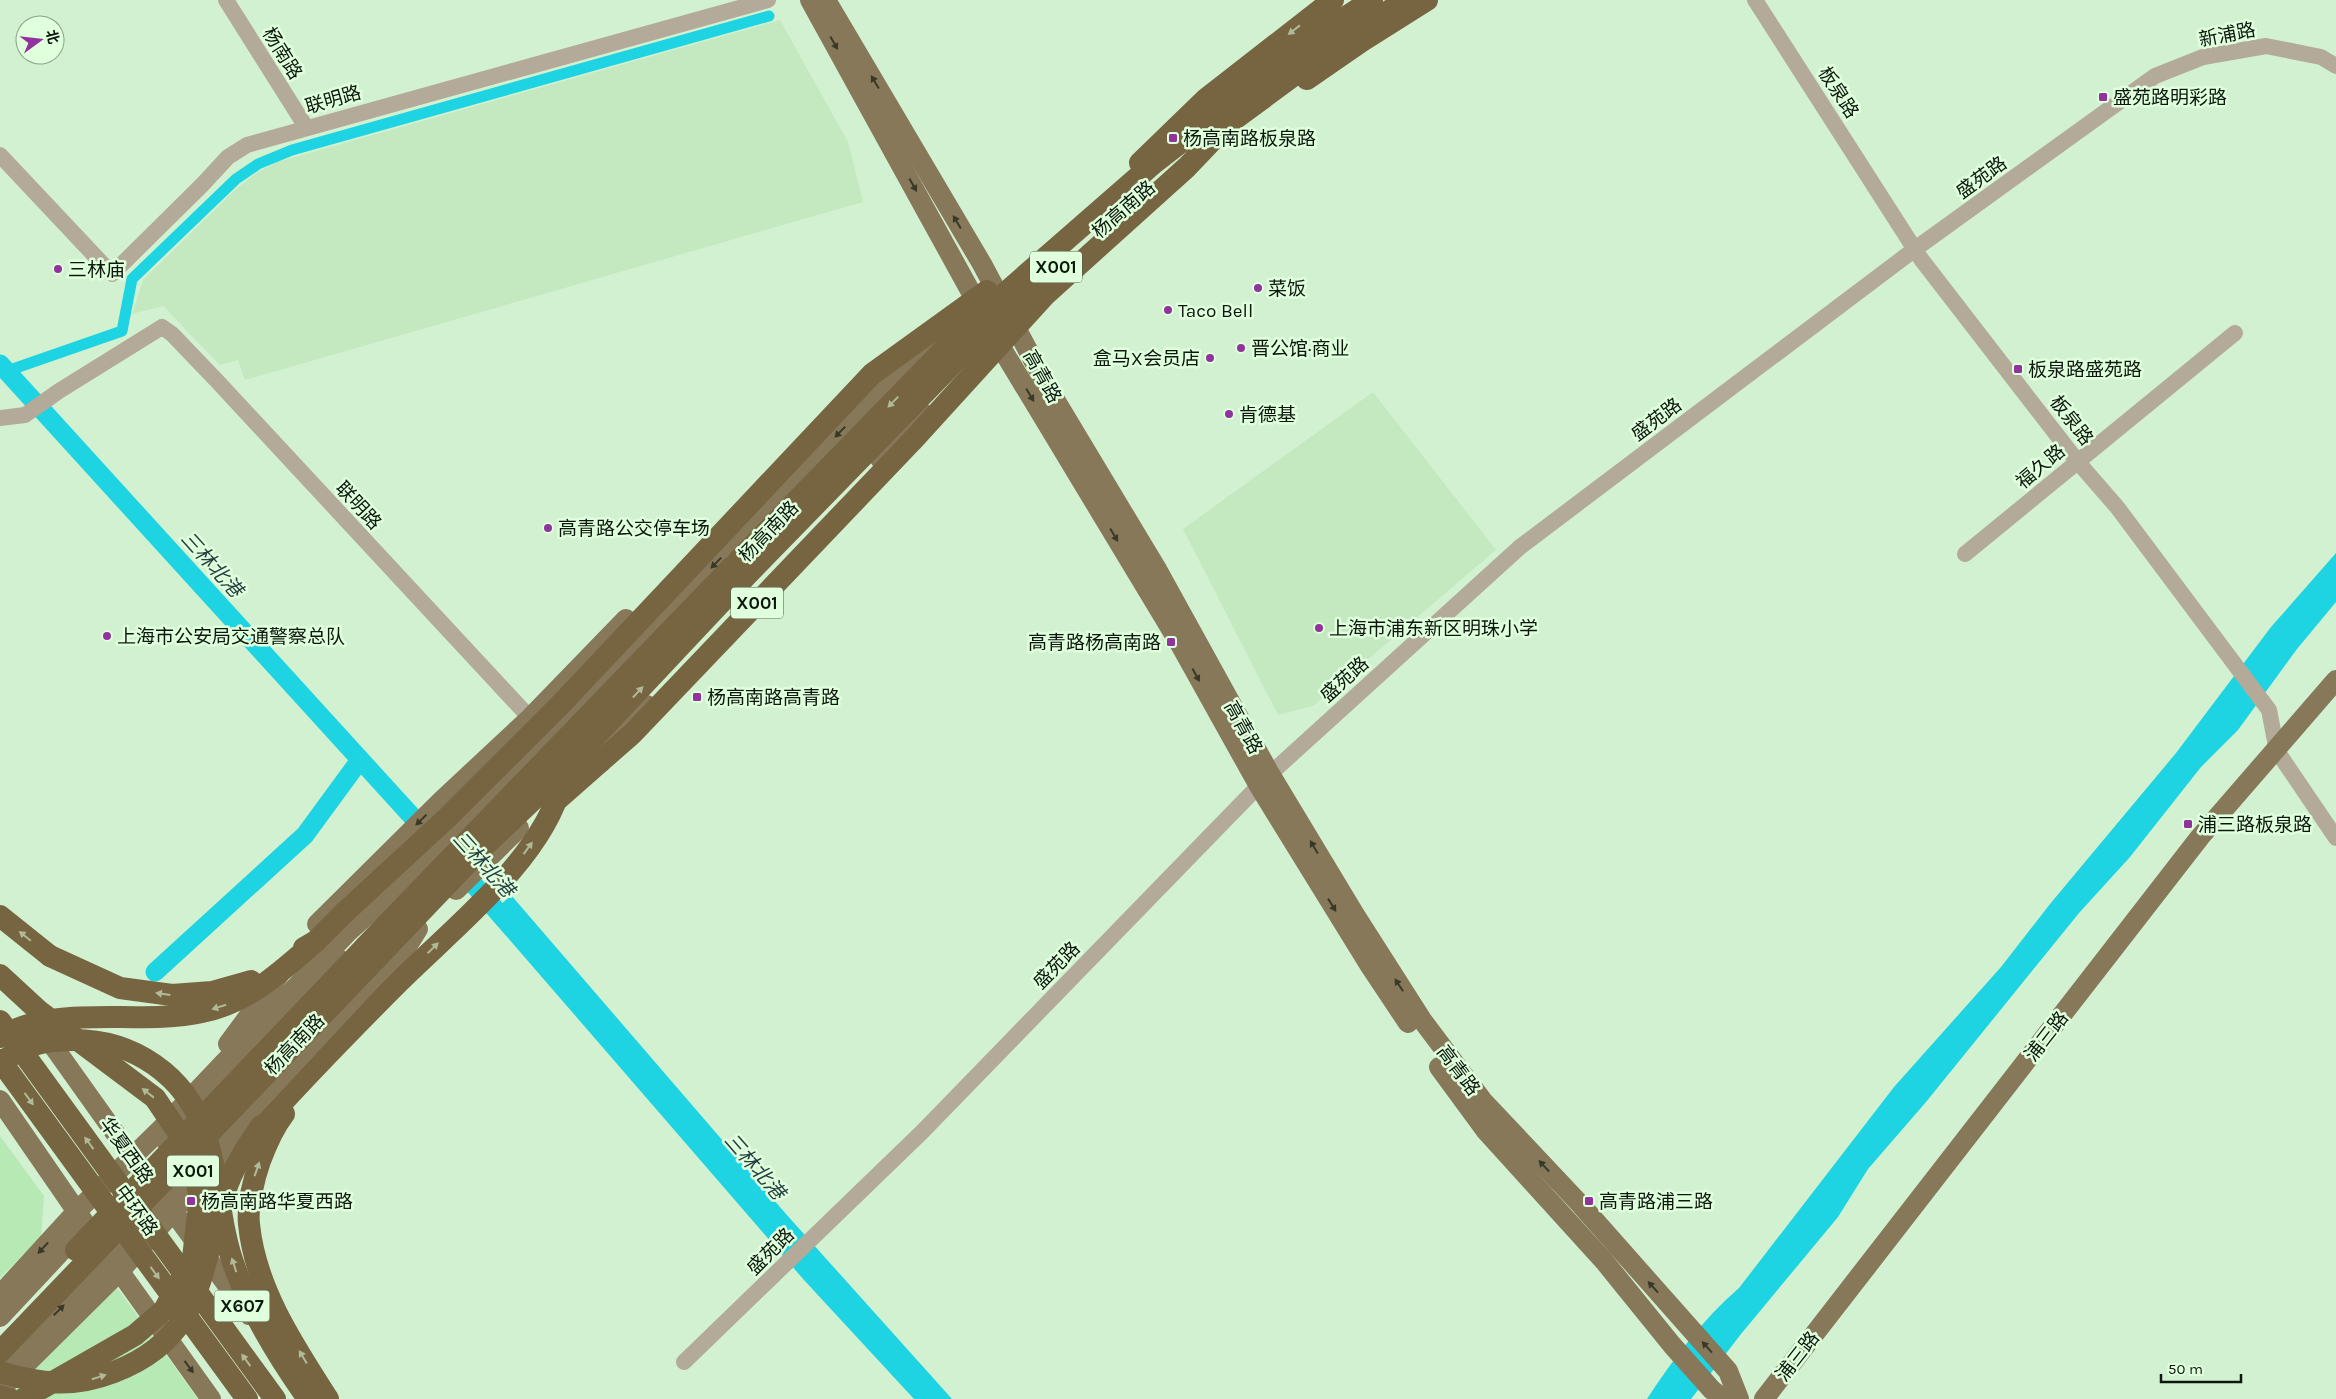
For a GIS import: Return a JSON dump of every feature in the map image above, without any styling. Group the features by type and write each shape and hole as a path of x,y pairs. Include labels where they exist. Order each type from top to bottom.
{"highway":[{"path":"1140,163 1206,99 1333,0"},
{"name":"杨高南路","path":"463,833 558,776 592,740 738,572 965,328 1147,169 1320,34 1372,0"},
{"name":"杨高南路","path":"519,764 738,572 979,337 1149,185 1331,48 1406,0"},
{"path":"1187,167 1301,82 1427,0"},
{"name":"杨高南路","path":"557,800 632,734 912,441 1045,295 1187,167 1229,123"},
{"name":"杨高南路","path":"0,1352 375,960 438,881 463,833 519,764 562,703 872,374 1028,260 1140,163 1183,140"},
{"name":"X001","path":"316,941 344,913 463,833 519,764"},
{"name":"X001","path":"0,1371 28,1380 62,1384 96,1379 137,1363 171,1336 190,1306 203,1276 225,1191 239,1158 261,1126 338,1044 375,960 469,914 502,881 557,800"},
{"name":"杨高南路","path":"0,1330 375,960 413,896 438,881"},
{"path":"0,916 50,956 120,988 172,995 212,992 250,981 316,941"},
{"path":"0,1037 33,1024 70,1018 161,1017 202,1012 236,1001 276,977 316,941"},
{"path":"0,973 39,1011 155,1098 188,1147 200,1197 193,1258 164,1310 135,1335 23,1399"},
{"name":"中环路","path":"0,1021 275,1399"},
{"path":"0,1061 26,1048 55,1040 92,1040 120,1046 149,1061 172,1078 192,1105 204,1130 234,1266 247,1298 285,1366 310,1399"},
{"path":"328,1399 275,1311 258,1269 248,1223 254,1178 265,1146 280,1119 338,1044"},
{"name":"中环路","path":"0,1061 247,1399"},
{"path":"0,1396 10,1399"}],"main road":[{"name":"高青路","path":"810,0 993,291 996,336 1176,639 1265,780 1422,1020 1465,1080 1728,1370 1739,1399"},
{"name":"高青路","path":"826,0 1048,388 1158,571 1265,780 1370,966 1486,1131 1604,1260 1672,1345 1718,1394"},
{"name":"杨高南路","path":"993,291 1019,273 1203,118 1321,30 1366,0"},
{"name":"杨高南路","path":"993,291 1215,138 1334,50 1413,0"},
{"name":"杨高南路","path":"464,780 519,764 880,390 993,291 1090,214 1093,209"},
{"path":"1006,354 991,276 1000,280 1019,273"},
{"name":"X001","path":"463,833 464,780 530,718 872,366 950,305 993,291"},
{"name":"杨高南路","path":"161,1129 260,1003 300,944 402,839 463,833 557,800 626,724 996,336"},
{"name":"X001","path":"626,724 672,701 1006,354"},
{"name":"浦三路","path":"1764,1399 2200,837 2277,751 2336,680"},
{"name":"杨高南路","path":"592,740 626,724"},
{"name":"杨高南路","path":"0,1390 120,1271 390,974 418,929 438,881"},
{"name":"杨高南路","path":"0,1295 76,1212 161,1129 348,932 438,881"},
{"name":"杨高南路","path":"0,1317 256,1043 418,929"},
{"name":"杨高南路","path":"0,1371 158,1209 375,960"},
{"name":"华夏西路","path":"0,973 132,1158 310,1399"},
{"path":"0,1100 76,1212 211,1399"}],"street":[{"name":"杨南路","path":"226,0 306,128"},
{"name":"联明路","path":"0,155 112,274 202,186 228,156 260,140 768,0"},
{"name":"板泉路","path":"1755,0 1915,249 2078,461 2117,507 2261,698 2269,710 2277,751 2336,838"},
{"name":"新浦路","path":"2155,76 2203,57 2266,46 2321,57 2336,66"},
{"name":"盛苑路","path":"684,1362 922,1132 1265,780 1520,547 1915,249 2155,76"},
{"name":"联明路","path":"0,418 25,414 162,327 172,334 530,718"},
{"name":"福久路","path":"1965,554 2235,333"}],"shaded area":[{"path":"780,20 848,142 863,202 245,380 238,360 220,365 163,306 132,314 143,280 236,189 255,174 277,162"},
{"name":"上海市浦东新区明珠小学","path":"1373,392 1496,550 1313,706 1278,715 1183,529"},
{"path":"0,1136 44,1196 41,1237 0,1278"},
{"path":"115,1285 198,1399 0,1399"}],"water":[{"path":"2336,553 2336,602 2297,649 2238,730 2201,767 2130,857 2079,913 1926,1102 1868,1169 1838,1217 1741,1334 1691,1399 1647,1399 1689,1340 1739,1288 1894,1087 2001,967 2050,904 2176,753 2271,627"},
{"path":"511,895 786,1214 952,1399 914,1399 804,1280 489,916"}],"waterway":[{"path":"7,371 122,331 132,279 236,179 258,164 292,150 769,16"},
{"name":"三林北港","path":"0,364 428,834"},
{"path":"155,972 305,835 360,760"},
{"name":"三林北港","path":"458,867 513,929"}],"place":[{"name":"盛苑路明彩路","path":"2103,97"},
{"name":"杨高南路板泉路","path":"1173,138"},
{"name":"三林庙","path":"58,269"},
{"name":"菜饭","path":"1258,288"},
{"name":"Taco Bell","path":"1168,310"},
{"name":"晋公馆·商业","path":"1241,348"},
{"name":"盒马X会员店","path":"1210,358"},
{"name":"板泉路盛苑路","path":"2018,369"},
{"name":"肯德基","path":"1229,414"},
{"name":"高青路公交停车场","path":"548,528"},
{"name":"上海市浦东新区明珠小学","path":"1319,628"},
{"name":"上海市公安局交通警察总队","path":"107,636"},
{"name":"高青路杨高南路","path":"1171,642"},
{"name":"杨高南路高青路","path":"697,697"},
{"name":"浦三路板泉路","path":"2188,824"},
{"name":"杨高南路华夏西路","path":"191,1201"},
{"name":"高青路浦三路","path":"1589,1201"}]}
